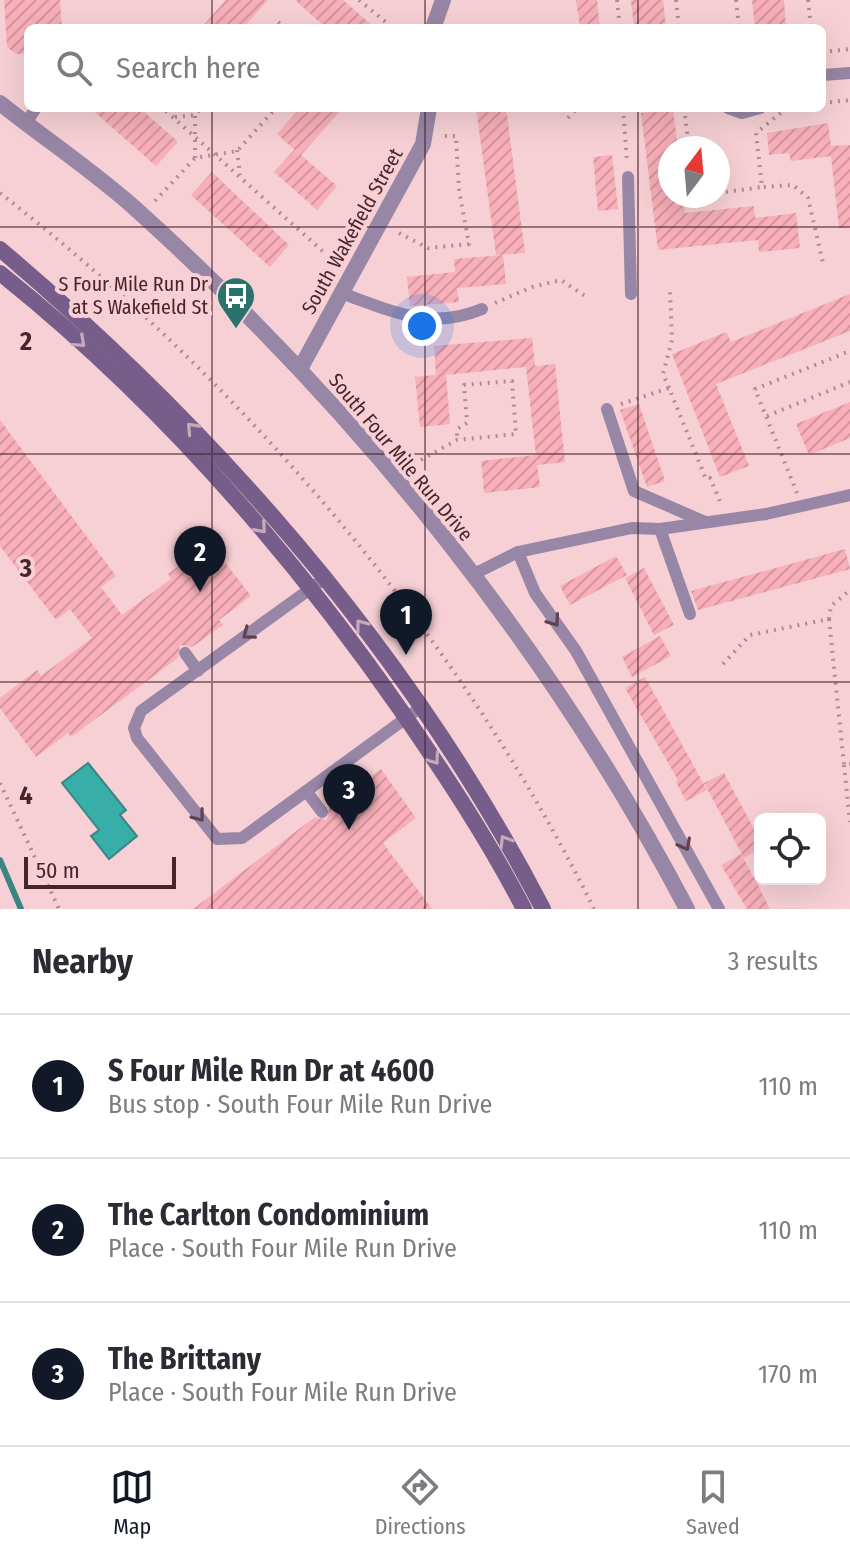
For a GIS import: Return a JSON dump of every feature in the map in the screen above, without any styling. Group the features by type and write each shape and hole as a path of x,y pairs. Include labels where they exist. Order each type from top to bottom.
{"main road":[{"path":"0,249 64,303 180,415 422,708 543,909"},
{"path":"0,273 101,361 318,584 446,776 524,909"}],"street":[{"path":"434,24 443,0"},
{"name":"South Four Mile Run Drive","path":"0,103 135,209 300,369 474,574 581,724 642,822 687,909"},
{"name":"South Wakefield Street","path":"300,369 423,144 428,112"}],"lane":[{"path":"826,75 850,73"},
{"path":"26,123 33,112"},
{"path":"628,177 631,294"},
{"path":"341,293 423,320 456,320 482,309"},
{"path":"607,409 634,491 708,523"},
{"path":"474,574 518,552 632,528 660,529 708,523 850,495"},
{"path":"660,529 690,614"},
{"path":"518,552 535,593 583,664 719,909"},
{"path":"318,584 141,711 134,728 137,738 217,839 242,838 422,708"},
{"path":"185,653 198,671"},
{"path":"307,792 322,812"}],"path":[{"path":"359,0 388,24"},
{"path":"617,0 620,24"},
{"path":"676,0 679,24"},
{"path":"736,0 739,24"},
{"path":"808,0 811,24"},
{"path":"826,52 850,49"},
{"path":"826,103 850,100"},
{"path":"166,112 336,263"},
{"path":"167,112 176,117 195,115"},
{"path":"195,158 198,112"},
{"path":"155,201 195,158 237,150 272,112"},
{"path":"568,118 573,112"},
{"path":"623,112 628,177"},
{"path":"684,112 688,136"},
{"path":"762,187 756,133 782,112"},
{"path":"399,233 428,248 469,244 459,190 461,176 456,136 443,136"},
{"path":"237,150 241,177"},
{"path":"730,191 793,185 808,198 823,263"},
{"path":"0,193 154,327 233,404 323,504 437,645 532,793 594,909"},
{"path":"482,309 532,287 561,280 585,296"},
{"path":"670,292 672,340 663,374 726,520"},
{"path":"803,506 755,389 850,351"},
{"path":"421,460 457,440 516,434 512,381 464,385 467,423 457,429 457,440"},
{"path":"766,417 850,382"},
{"path":"607,409 669,388"},
{"path":"850,590 831,606 829,619 847,764 850,822"},
{"path":"723,664 750,635 829,619"},
{"path":"0,783 59,909"}],"water":[{"path":"88,763 126,810 120,815 137,836 109,859 91,836 99,830 62,783"}],"building":[{"path":"4,0 60,0 62,24 24,24 24,53 16,54 7,47"},
{"path":"226,0 268,0 247,24 205,24"},
{"path":"295,0 343,0 370,24 322,24"},
{"path":"576,0 597,0 600,24 579,24"},
{"path":"631,0 663,0 666,24 634,24"},
{"path":"752,0 784,0 786,24 755,24"},
{"path":"95,112 144,112 178,142 156,166"},
{"path":"296,112 339,112 301,155 337,186 317,210 274,172 294,150 299,154 277,134"},
{"path":"477,112 507,112 525,253 496,255"},
{"path":"673,112 676,136 658,136 658,208 684,208 685,213 754,206 755,218 796,213 800,248 759,252 758,240 658,250 641,113"},
{"path":"828,123 831,146 850,145 850,227 839,228 831,156 791,161 789,153 769,155 767,133"},
{"path":"612,155 618,209 598,211 593,157"},
{"path":"212,172 289,245 270,267 191,195"},
{"path":"503,255 506,284 457,288 459,302 410,306 407,277 455,272 454,259"},
{"path":"850,294 850,331 716,384 749,466 720,477 672,354 726,332 731,342"},
{"path":"532,338 535,366 446,375 450,424 420,427 415,377 436,375 434,346"},
{"path":"555,364 565,462 537,465 526,367"},
{"path":"850,402 850,438 809,455 796,424"},
{"path":"639,404 665,481 647,487 620,410"},
{"path":"0,420 116,576 101,587 122,615 171,579 168,574 207,545 211,551 214,548 251,596 219,620 223,625 192,647 180,645 178,658 71,737 68,733 36,757 0,708 0,698 37,670 41,676 92,638 70,609 56,620 0,546"},
{"path":"536,455 540,487 484,493 481,461"},
{"path":"845,549 850,569 698,610 691,591"},
{"path":"616,556 627,575 570,605 560,586"},
{"path":"644,568 674,625 654,635 625,578"},
{"path":"660,636 671,656 632,677 622,657"},
{"path":"645,677 707,790 686,801 676,782 678,780 625,688"},
{"path":"381,769 416,818 383,843 432,909 193,909 315,817 327,820 329,807"},
{"path":"724,773 754,829 754,852 744,858 704,783"},
{"path":"741,854 754,879 754,885 757,885 770,909 747,909 721,865"}],"waterway":[{"path":"0,860 21,909"}],"place":[{"name":"S Four Mile Run Dr at S Wakefield St","path":"236,330"},
{"name":"The Carlton Condominium","path":"200,592"},
{"name":"S Four Mile Run Dr at 4600","path":"406,655"},
{"name":"The Brittany","path":"349,830"}]}
